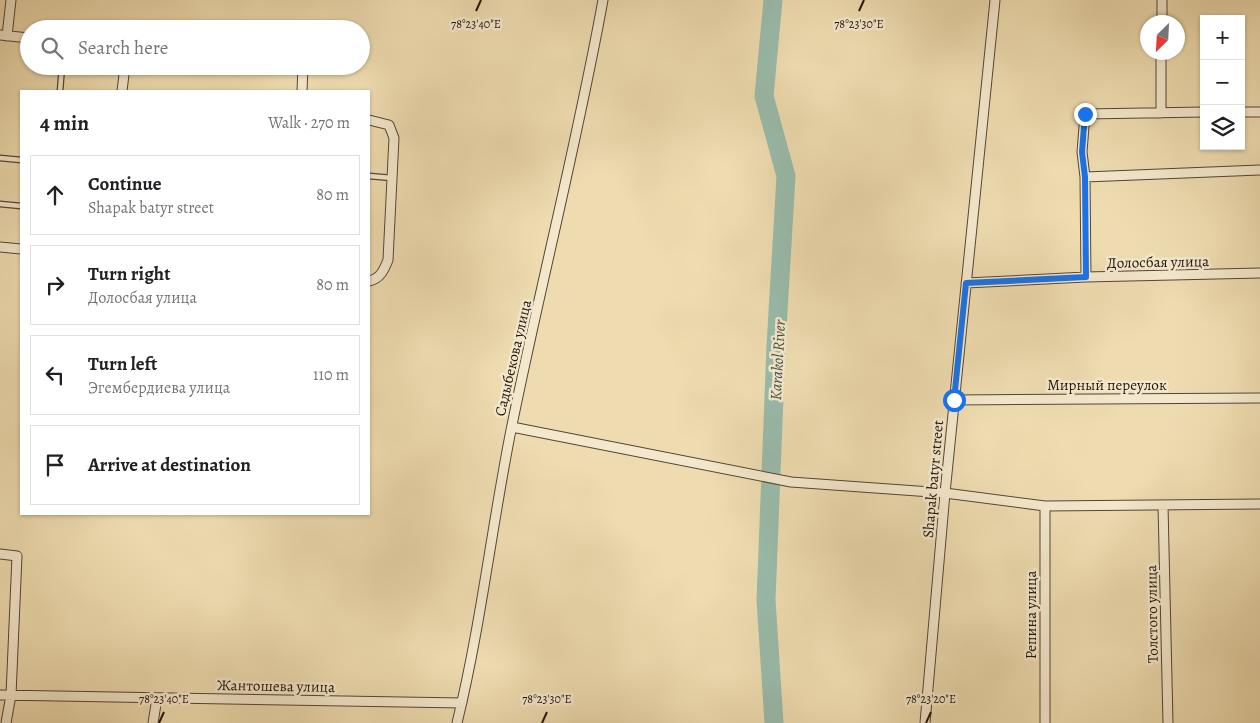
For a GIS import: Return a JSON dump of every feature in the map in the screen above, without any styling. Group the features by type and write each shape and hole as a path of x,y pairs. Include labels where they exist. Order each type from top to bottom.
{"street":[{"path":"11,0 3,36 20,37"},
{"name":"Садыбекова улица","path":"457,723 512,427 587,90 604,0"},
{"name":"Shapak batyr street","path":"925,723 954,400 995,0"},
{"path":"1162,0 1162,15"},
{"path":"1161,113 1162,60"},
{"path":"122,90 124,75"},
{"path":"302,90 303,75"},
{"path":"1086,277 1085,177 1082,152 1085,114 1200,112"},
{"path":"1245,112 1260,112"},
{"path":"370,120 385,122 392,130 394,138 388,260 383,272 375,280 370,281"},
{"path":"1085,177 1260,170"},
{"path":"0,246 20,249"},
{"name":"Долосбая улица","path":"966,283 1086,277 1260,273"},
{"name":"Мирный переулок","path":"954,400 1260,398"},
{"path":"512,427 791,482 945,493 1045,506 1260,504"},
{"name":"Толстого улица","path":"1163,505 1168,723"},
{"name":"Репина улица","path":"1045,506 1045,723"},
{"path":"0,554 17,556 11,695 6,723"},
{"name":"Жантошева улица","path":"0,695 462,704"},
{"path":"153,723 157,698"}],"lane":[{"path":"60,90 61,75"},
{"path":"0,158 20,160"},
{"path":"370,176 392,178"},
{"path":"0,204 20,206"}],"waterway":[{"name":"Karakol River","path":"773,0 764,96 786,176 776,346 766,600 774,723"}],"route":[{"path":"954,400 966,283 1086,277 1085,177 1082,152 1082,127 1085,114"}]}
